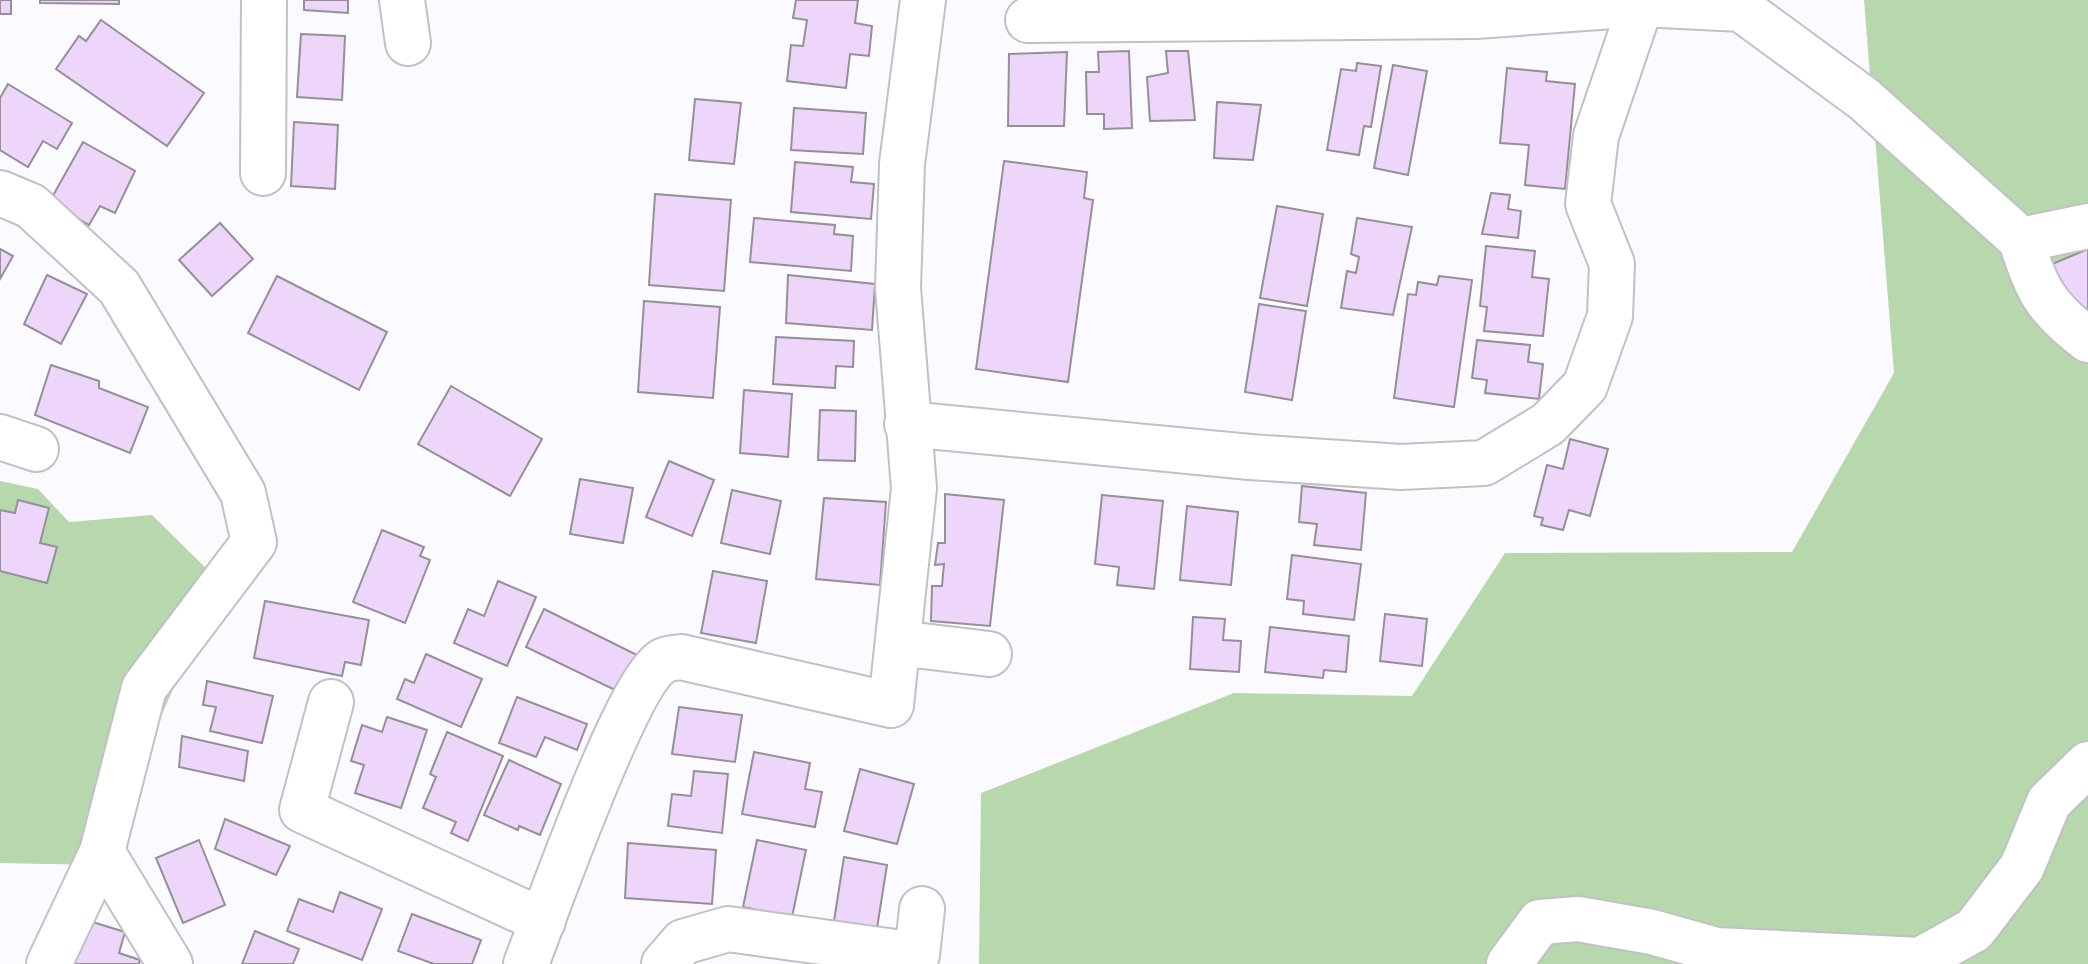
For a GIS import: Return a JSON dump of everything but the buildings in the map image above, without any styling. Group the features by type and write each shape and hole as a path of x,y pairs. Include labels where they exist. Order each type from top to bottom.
{"street":[{"path":"263,173 264,0"},
{"path":"402,0 408,43"},
{"path":"526,964 598,777 643,685 663,661 681,657 891,705 914,488 898,288 902,164 923,0"},
{"path":"907,424 1250,457 1401,467 1484,463 1548,424 1585,386 1610,316 1612,264 1588,204 1596,136 1641,4"},
{"path":"1028,20 1641,4 1741,9 1864,99 2021,240 2036,288 2067,324 2088,340"},
{"path":"0,193 31,206 119,287 243,493 254,542 144,688 102,852 49,964"},
{"path":"2021,240 2088,226"},
{"path":"898,643 989,654"},
{"path":"331,702 302,810 543,921"},
{"path":"1509,964 1540,922 1578,919 1652,932 1716,950 1920,960 1974,930 2022,867 2049,802 2088,764"},
{"path":"102,852 170,964"},
{"path":"664,964 683,942 728,929 917,955 922,909"}],"green space":[{"path":"1864,0 2088,0 2088,964 979,964 981,793 1234,693 1412,696 1505,553 1792,552 1894,373"},
{"path":"0,481 38,489 69,522 152,515 220,582 96,865 0,863"}]}
